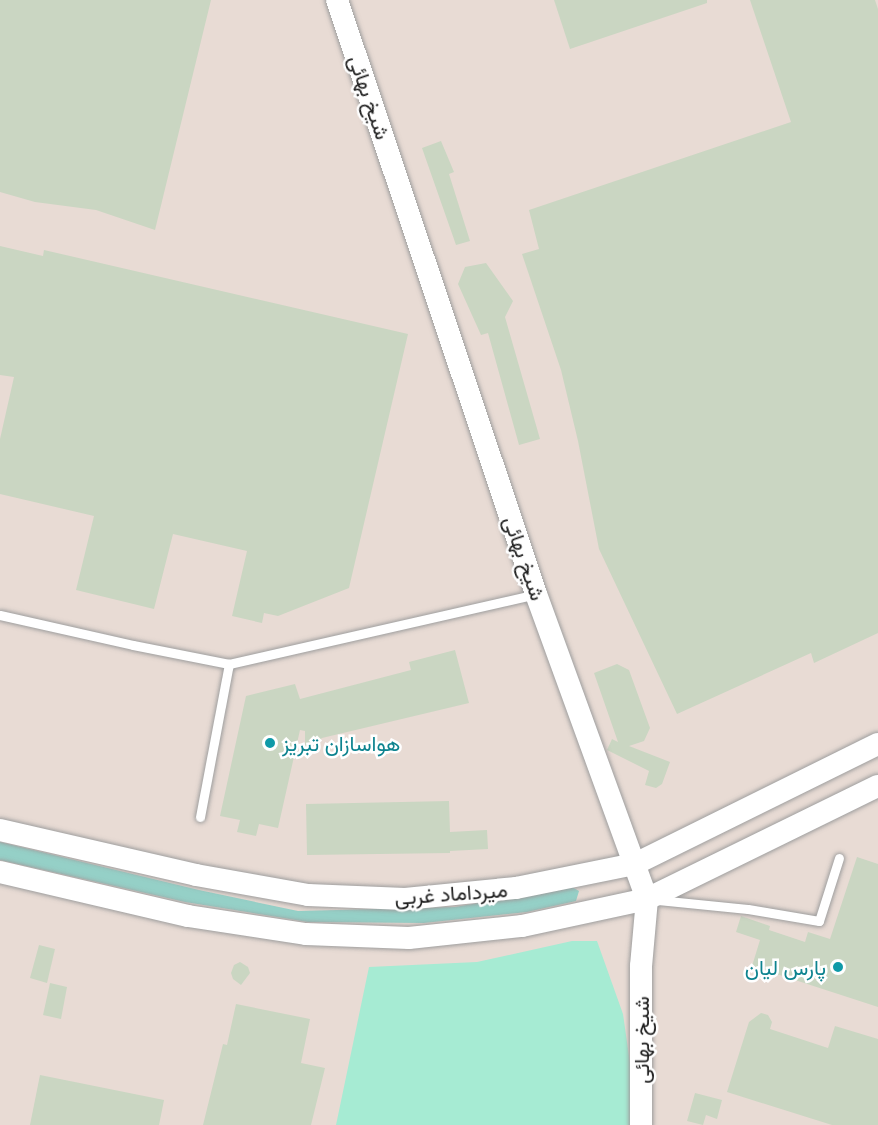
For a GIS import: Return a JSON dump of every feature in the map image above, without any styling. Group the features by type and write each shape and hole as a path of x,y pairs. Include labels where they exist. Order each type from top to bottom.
{"street":[{"name":"شیخ بهائی","path":"337,0 536,594 647,899 641,966 641,1125"},
{"name":"میرداماد غربی","path":"0,830 196,875 308,896 416,898 516,888 635,864 878,744"},
{"name":"میرداماد غربی","path":"0,872 188,916 306,934 409,938 522,926 647,899 878,786"}],"lane":[{"path":"0,615 229,664 536,594"},
{"path":"200,816 229,664"},
{"path":"647,899 748,909 819,921 839,858"}],"shaded area":[{"path":"0,0 878,0 878,1125 0,1125"},
{"path":"0,842 199,890 298,911 455,907 572,887 579,891 576,901 527,912 424,923 308,922 185,902 0,860"}],"green space":[{"path":"572,941 597,941 623,1014 631,1070 631,1125 336,1125 369,967 477,962"}],"building":[{"path":"0,0 211,0 155,230 96,210 35,202 0,192"},
{"path":"554,0 707,0 707,3 570,49"},
{"path":"750,0 875,0 878,9 878,633 814,663 811,653 677,714 599,549 578,441 561,370 522,254 539,249 529,210 791,122"},
{"path":"441,141 454,172 449,174 470,241 456,245 422,148"},
{"path":"0,246 43,256 44,250 408,334 349,588 278,616 264,613 262,623 232,616 247,551 173,534 154,609 76,590 94,516 0,494 0,439 14,377 0,375"},
{"path":"486,263 513,301 505,317 540,439 519,445 488,333 481,335 458,284 465,267"},
{"name":"هواسازان تبریز","path":"455,650 469,703 322,738 305,753 305,731 300,730 278,828 259,824 256,836 237,832 240,820 220,816 246,696 295,684 300,699 411,670 409,662"},
{"path":"617,664 629,670 650,728 644,741 629,746 670,762 662,784 656,788 645,785 649,771 607,750 612,739 618,742 594,673"},
{"path":"449,801 450,832 487,830 488,849 450,851 450,853 307,855 306,804"},
{"path":"857,857 878,864 878,1007 752,966 760,940 736,932 741,916 770,926 769,930 805,942 808,932 830,939"},
{"path":"39,945 55,949 47,983 30,978"},
{"path":"240,962 248,967 250,973 241,985 233,979 231,973 234,965"},
{"path":"50,983 67,987 61,1019 43,1015"},
{"path":"236,1004 310,1019 301,1063 325,1068 311,1125 203,1125 223,1044 227,1045"},
{"path":"761,1013 768,1015 772,1022 770,1029 828,1048 835,1026 878,1039 878,1125 832,1125 727,1092 749,1022"},
{"path":"40,1075 164,1100 159,1125 30,1125"},
{"path":"695,1093 722,1100 717,1119 706,1115 703,1125 687,1121"}],"place":[{"name":"هواسازان تبریز","path":"270,743"},
{"name":"پارس لیان","path":"838,967"}]}
